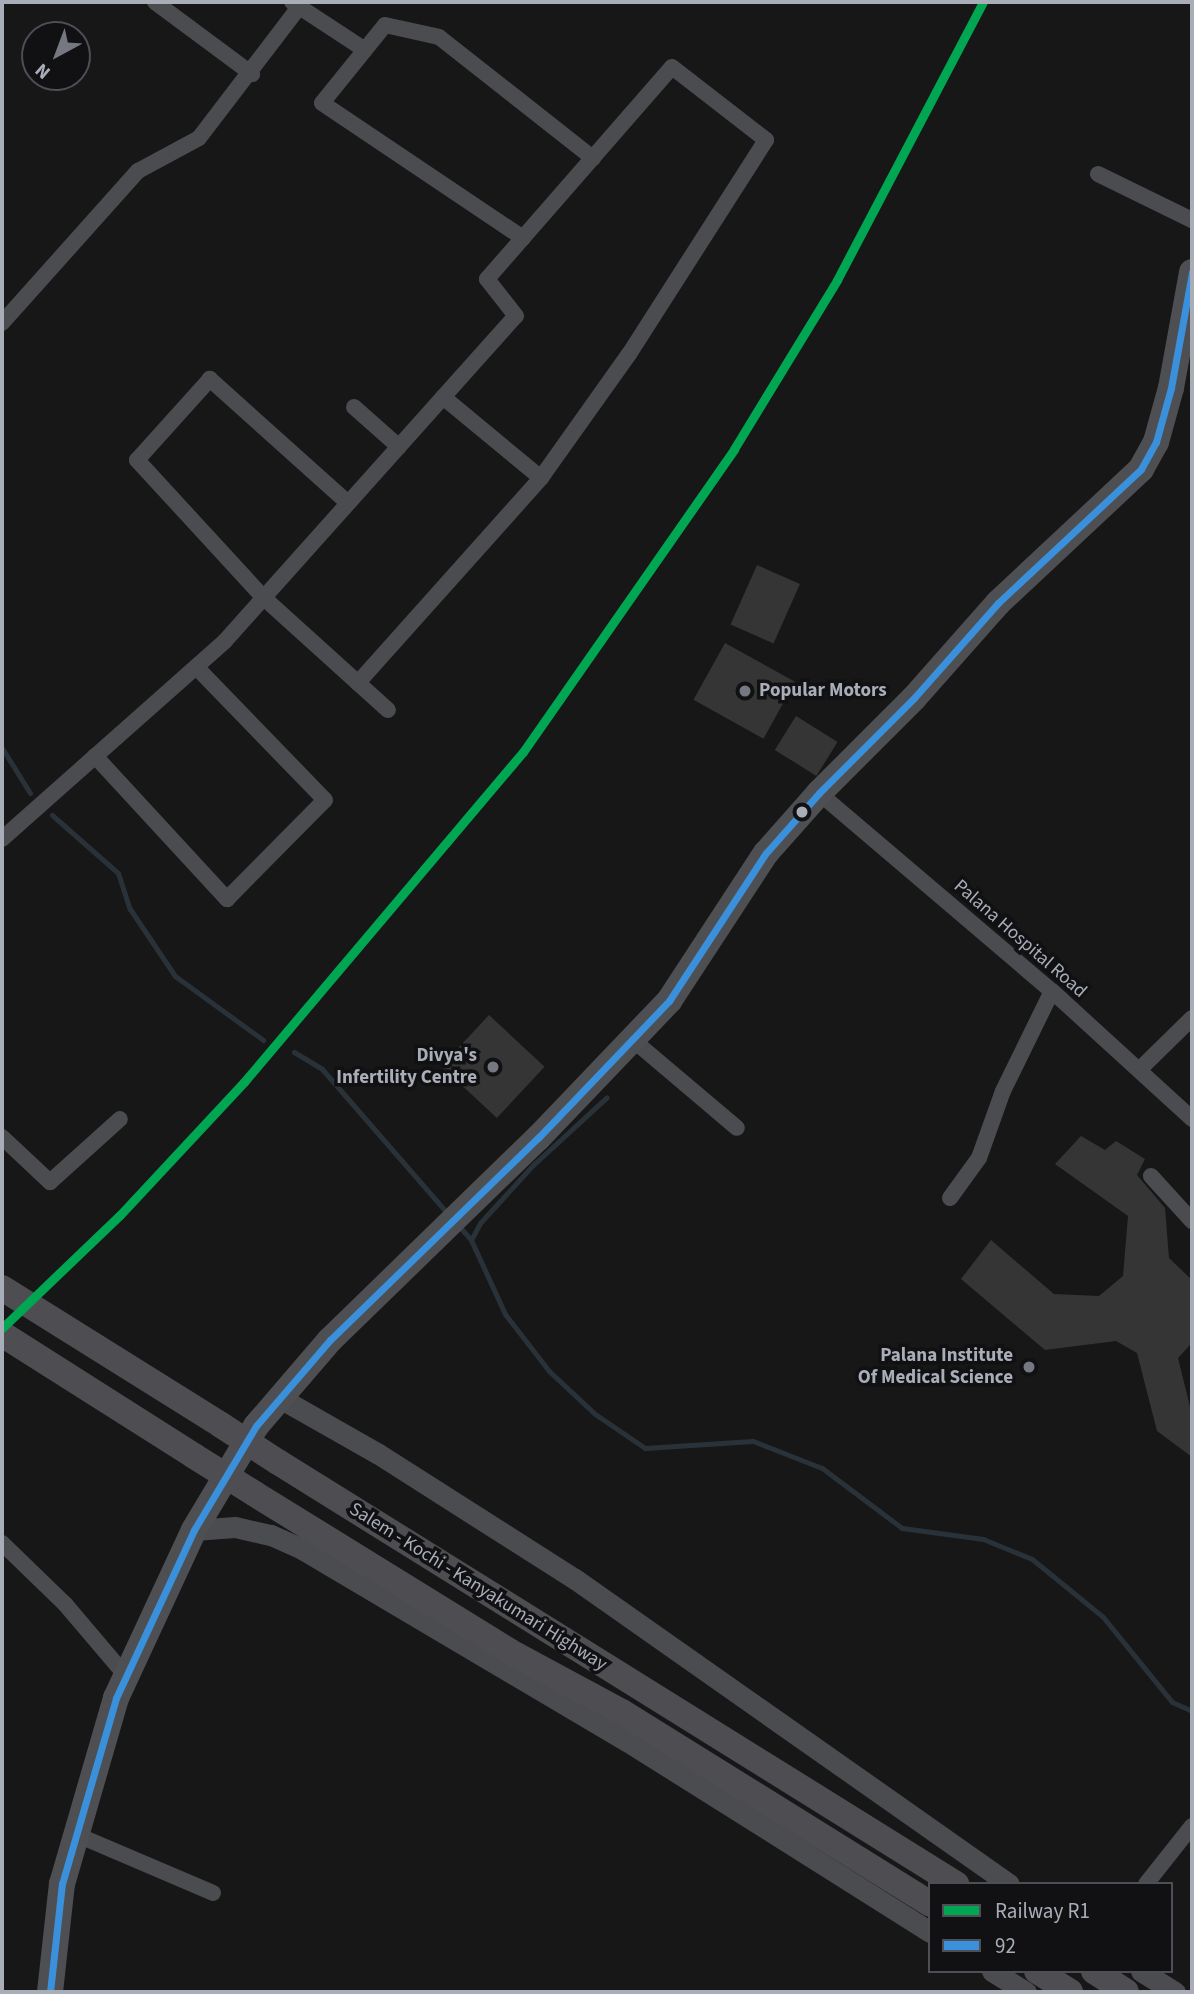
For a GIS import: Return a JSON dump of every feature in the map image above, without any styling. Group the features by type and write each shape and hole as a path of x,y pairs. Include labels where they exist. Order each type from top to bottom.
{"highway":[{"name":"Salem - Kochi - Kanyakumari Highway","path":"2,1288 953,1882"},
{"name":"Salem - Kochi - Kanyakumari Highway","path":"13,1341 516,1655 622,1712 928,1903"},
{"path":"1040,1973 1070,1992"},
{"path":"1097,1973 1126,1992"}],"main road":[{"path":"50,1992 62,1884 75,1833 126,1676 194,1530 257,1426 330,1340 429,1247 669,1001 766,853 819,793 914,698 998,603 1141,469 1156,442 1171,388 1192,272"}],"street":[{"path":"155,2 252,74"},
{"path":"2,323 48,265 138,171 199,138 252,74 295,5 365,51"},
{"path":"523,238 322,103 385,26 439,37 593,158"},
{"path":"2,839 196,667 264,598 516,316 487,279 672,67 766,140 629,354 541,478 358,683"},
{"path":"1098,174 1192,220"},
{"path":"348,503 210,379 137,460 264,598 388,710"},
{"path":"443,397 541,478"},
{"path":"354,407 399,447"},
{"path":"95,756 227,899 325,800 196,667"},
{"name":"Palana Hospital Road","path":"819,793 1052,991 1192,1119"},
{"path":"950,1198 979,1158 1003,1091 1052,991"},
{"path":"1139,1070 1192,1018"},
{"path":"633,1040 737,1128"},
{"path":"2,1137 50,1182 120,1119"},
{"path":"1151,1177 1192,1221"},
{"path":"280,1398 377,1452 575,1579 1006,1882"},
{"path":"194,1530 235,1527 271,1535 302,1549 627,1741 928,1931"},
{"path":"2,1543 65,1604 126,1676"},
{"path":"1148,1882 1192,1826"},
{"path":"75,1833 213,1893"},
{"path":"995,1973 1026,1992"},
{"path":"1144,1973 1175,1992"}],"building":[{"path":"757,565 800,584 773,643 731,624"},
{"name":"Popular Motors","path":"725,643 795,682 763,739 693,700"},
{"path":"796,716 838,742 816,776 775,750"},
{"name":"Divya's Infertility Centre","path":"489,1015 545,1067 497,1118 441,1066"},
{"name":"Palana Institute Of Medical Science","path":"1081,1136 1105,1150 1116,1141 1145,1159 1137,1175 1165,1208 1169,1258 1192,1280 1192,1343 1178,1358 1192,1415 1192,1457 1157,1431 1137,1353 1116,1341 1045,1350 961,1279 991,1240 1054,1294 1099,1296 1123,1276 1128,1216 1055,1164"}],"waterway":[{"path":"2,748 30,793"},
{"path":"52,815 118,873 130,909 175,976 263,1040"},
{"path":"294,1052 322,1069 448,1214"},
{"path":"471,1240 480,1223 533,1165 607,1097"},
{"path":"459,1226 471,1240 505,1314 549,1371 595,1414 645,1448 753,1441 822,1468 902,1528 983,1539 1032,1559 1103,1617 1172,1702 1192,1711"}],"rail line":[{"name":"R1","path":"2,1328 120,1215 244,1082 523,752 734,449 837,280 983,2"}],"transit line":[{"name":"92","path":"50,1992 62,1884 116,1698 194,1530 256,1426 330,1340 538,1138 669,1001 766,853 819,793 914,698 998,603 1141,469 1156,442 1171,388 1192,272"}],"place":[{"name":"Popular Motors","path":"745,691"},
{"name":"Divya's Infertility Centre","path":"493,1067"},
{"name":"Palana Institute Of Medical Science","path":"1029,1367"}]}
